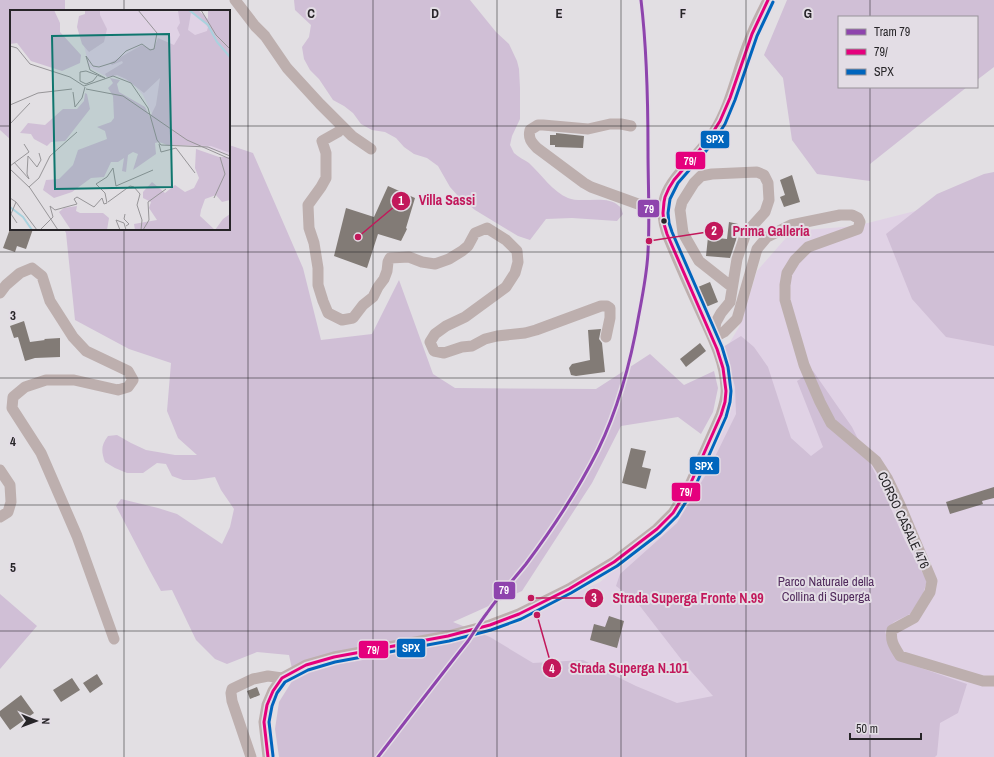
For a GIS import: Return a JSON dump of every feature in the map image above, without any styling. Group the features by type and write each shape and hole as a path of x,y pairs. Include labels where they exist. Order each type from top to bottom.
{"street":[{"path":"235,0 255,26 265,36 287,68 352,136 371,150"},
{"path":"268,757 264,722 267,705 282,678 306,665 334,657 448,636 490,625 519,614 568,589 614,562 657,529 673,513 688,487 721,415 726,396 726,387 723,366 713,338 665,228 662,207 670,186 707,142 718,126 727,107 750,38 768,0"},
{"path":"631,126 610,124 588,129 538,125 530,130 529,139 537,148 591,187 638,204 662,207"},
{"path":"343,127 338,132 322,141 326,153 326,178 322,187 308,205 309,228 314,243 318,268 318,285 328,313 342,320 352,318 363,305 373,297 384,279 390,258 409,257 422,262 435,264 449,259 462,251 468,246 475,233 487,228 506,240 516,251 518,262 515,273 506,287 465,317 446,326 435,334 430,342 434,351 444,353 462,347 472,346 485,339 497,336 525,333 601,306 607,306 610,308 610,318 606,337"},
{"path":"713,338 716,322 730,302 737,259 746,233 765,212 769,200 768,183 764,175 757,172 712,174 701,176 688,192 682,202 680,210 683,233 699,261 732,287"},
{"name":"CORSO CASALE 476","path":"713,338 724,332 736,319 757,249 767,237 791,225 840,214 852,215 858,218 860,222 858,229 808,248 795,260 788,273 785,285 785,300 789,316 804,365 831,423 876,461 887,478 932,581 930,592 914,618 892,630 891,637 895,648 900,656 983,681 994,681"},
{"path":"0,293 20,272 32,268 42,276 50,301 73,337 86,351 128,371 133,380 128,387 118,390 74,380 46,380 25,387 13,397 12,408 41,453 77,536 114,639"},
{"path":"0,470 10,485 11,502 8,512 0,517"},
{"path":"251,757 232,701 232,689 253,679 268,676 282,678"}],"green space":[{"path":"0,0 65,0 65,10 10,10 10,139 0,130"},
{"path":"294,0 470,0 496,32 509,44 517,61 520,88 520,119 512,136 510,145 514,153 529,163 557,192 574,200 601,200 614,202 620,207 623,214 617,221 572,218 546,219 530,240 518,236 475,210 458,196 450,187 438,166 427,158 414,154 404,147 396,138 385,132 372,130 361,124 353,113 333,100 319,79 310,70 304,59 302,47 309,37 311,25 295,10"},
{"path":"787,0 994,0 994,67 978,79 978,16 838,16 838,88 966,88 870,164 870,181 817,174 792,140 783,78 764,55"},
{"path":"230,145 253,153 303,268 321,340 372,334 399,280 433,374 455,388 596,389 650,354 684,385 714,371 718,388 713,412 701,434 678,417 621,426 592,483 522,591 453,622 490,637 533,663 583,660 636,686 677,703 713,696 684,663 636,601 616,586 620,574 677,523 708,471 736,414 735,387 723,347 741,336 754,347 768,367 791,438 811,456 823,447 797,381 813,371 852,427 880,483 905,541 927,581 923,594 910,614 894,622 885,631 890,649 898,660 967,684 958,713 940,723 937,755 935,757 279,757 275,729 279,702 294,678 289,655 257,652 227,664 215,659 196,640 172,590 161,591 116,506 121,499 177,514 222,544 230,527 234,509 221,490 215,477 183,480 172,476 166,464 157,463 143,473 127,473 105,462 102,451 104,442 108,436 117,435 146,450 175,455 197,455 178,438 167,411 171,363 129,349 75,320 64,230 230,230"},
{"path":"994,172 994,346 946,337 912,299 886,234 937,194 984,174"},
{"name":"Parco Naturale della Collina di Superga","path":"994,191 994,757 380,757 480,635 600,582 654,536 678,510 729,413 724,352 739,327 757,271 792,231 856,226"},
{"path":"0,594 37,626 0,669"}],"building":[{"path":"556,133 584,136 583,148 555,147 555,145 550,145 550,135 556,135"},
{"path":"792,175 800,202 784,207 780,197 785,195 780,180"},
{"path":"388,186 415,198 406,228 407,229 401,241 378,234 367,268 334,256 346,208 374,217"},
{"path":"729,222 738,224 736,240 730,258 706,256 708,237 727,239"},
{"path":"10,229 33,230 26,249 17,246 15,252 3,248"},
{"path":"710,282 718,302 706,307 698,287"},
{"path":"24,321 30,342 60,338 60,357 35,358 25,361 18,337 14,338 10,326"},
{"path":"601,329 599,339 602,343 605,372 576,376 571,375 569,368 572,364 590,360 588,330"},
{"path":"700,343 706,351 686,367 680,359"},
{"path":"631,448 646,451 642,467 651,469 646,489 622,483"},
{"path":"994,487 994,498 982,501 983,504 950,514 946,502"},
{"path":"609,616 624,621 617,648 590,640 594,624 605,627"},
{"path":"97,674 103,684 90,693 83,683"},
{"path":"72,678 80,690 61,702 53,690"},
{"path":"257,687 260,695 250,699 247,691"},
{"path":"21,695 34,713 10,730 0,716 0,711"}],"tram line":[{"name":"79","path":"378,757 546,537 574,494 598,450 618,400 636,332 645,283 648,252 649,214 646,57 641,0"}],"transit line":[{"name":"79/","path":"268,757 264,722 267,705 273,691 282,678 306,665 334,657 448,636 490,625 519,614 569,589 614,562 657,529 673,513 689,487 721,415 725,402 726,391 723,368 717,349 667,234 664,224 664,202 669,188 674,180 708,140 720,121 730,98 752,34 768,0"},
{"name":"SPX","path":"273,756 269,722 272,706 277,693 285,682 308,670 335,662 449,641 491,630 521,619 571,593 617,566 660,533 677,516 694,489 726,417 731,391 728,367 722,347 669,223 668,213 670,199 678,183 712,144 725,124 757,36 773,2"}],"place":[{"name":"Villa Sassi","path":"358,237"},
{"name":"Prima Galleria","path":"649,241"},
{"name":"Strada Superga Fronte N.99","path":"531,598"},
{"name":"Strada Superga N.101","path":"537,615"}]}
